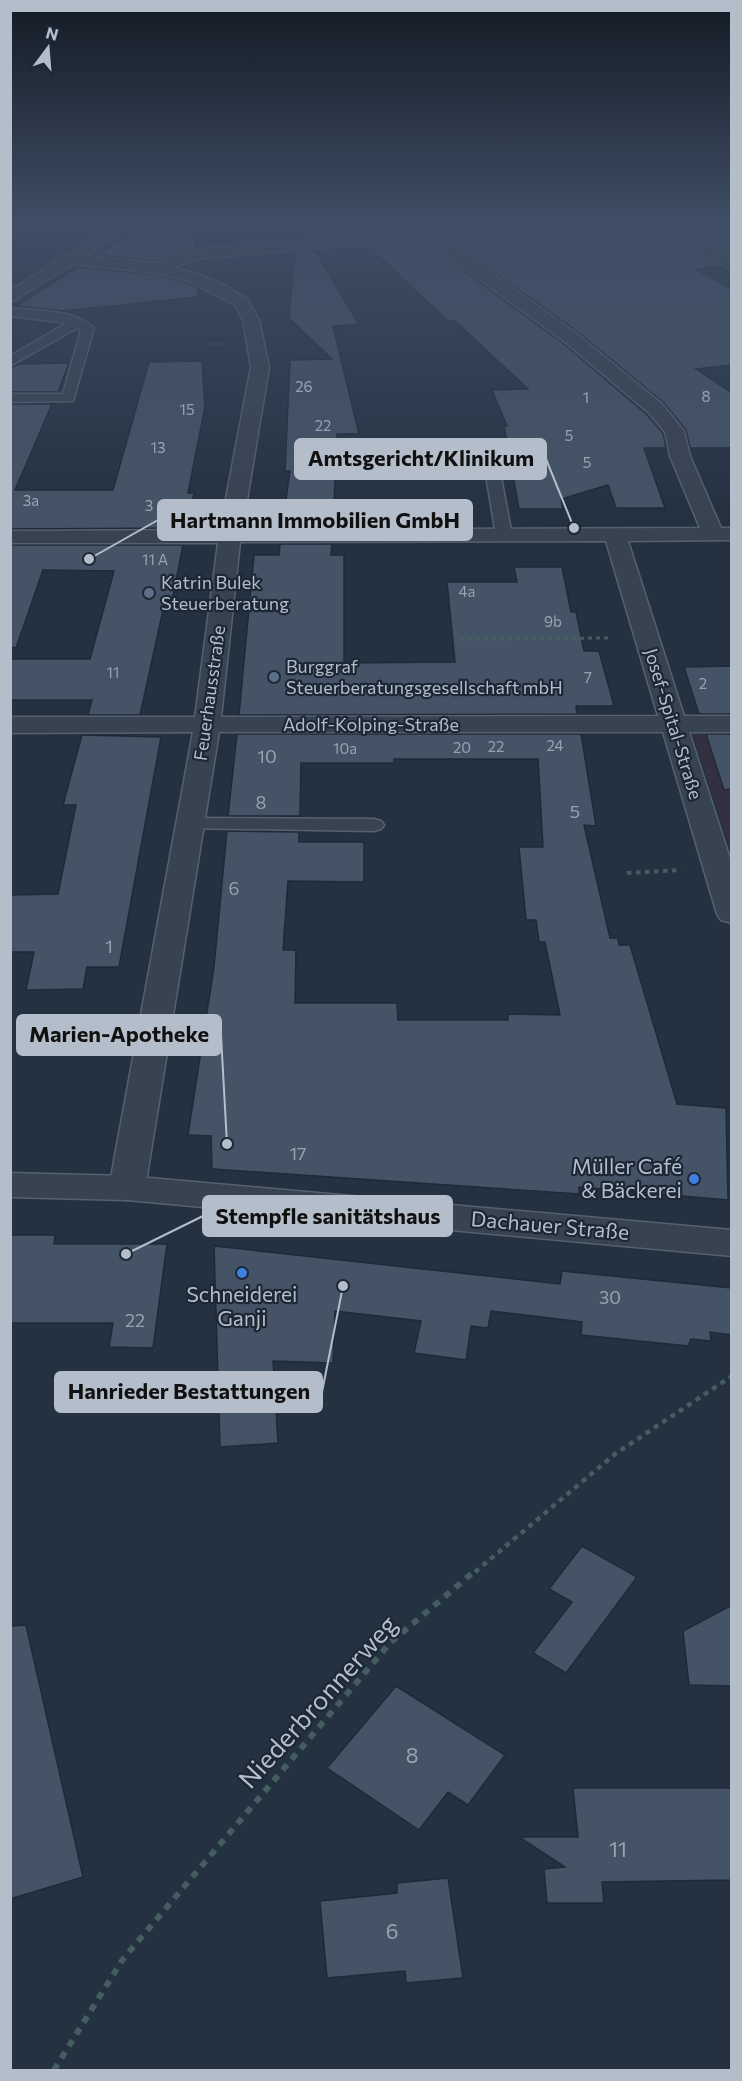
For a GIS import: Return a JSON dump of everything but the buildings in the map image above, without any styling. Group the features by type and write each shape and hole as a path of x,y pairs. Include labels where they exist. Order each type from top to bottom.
{"street":[{"name":"Feuerhausstraße","path":"127,1188 207,726 230,536 260,367 251,320"},
{"path":"10,537 723,534 680,456 674,431 655,408 546,320"},
{"name":"Josef-Spital-Straße","path":"615,535 732,914"},
{"name":"Adolf-Kolping-Straße","path":"10,725 732,724"},
{"name":"Dachauer Straße","path":"10,1185 127,1188 732,1243"}],"lane":[{"path":"10,398 68,398 88,328 71,320"},
{"path":"10,362 78,322"},
{"path":"489,451 504,535"},
{"path":"190,824 374,825"}],"path":[{"path":"460,639 647,638"},
{"path":"627,873 717,868"},
{"name":"Niederbronnerweg","path":"54,2070 123,1959 390,1643 615,1454 732,1376"}],"shaded area":[{"path":"691,730 731,730 731,851"}],"place":[{"name":"Amtsgericht/Klinikum","path":"574,528"},
{"name":"Hartmann Immobilien GmbH","path":"89,559"},
{"name":"Katrin Bulek Steuerberatung","path":"149,593"},
{"name":"Burggraf Steuerberatungsgesellschaft mbH","path":"274,677"},
{"name":"Marien-Apotheke","path":"227,1144"},
{"name":"Müller Café & Bäckerei","path":"694,1179"},
{"name":"Stempfle sanitätshaus","path":"126,1254"},
{"name":"Schneiderei Ganji","path":"242,1273"},
{"name":"Hanrieder Bestattungen","path":"343,1286"}]}
